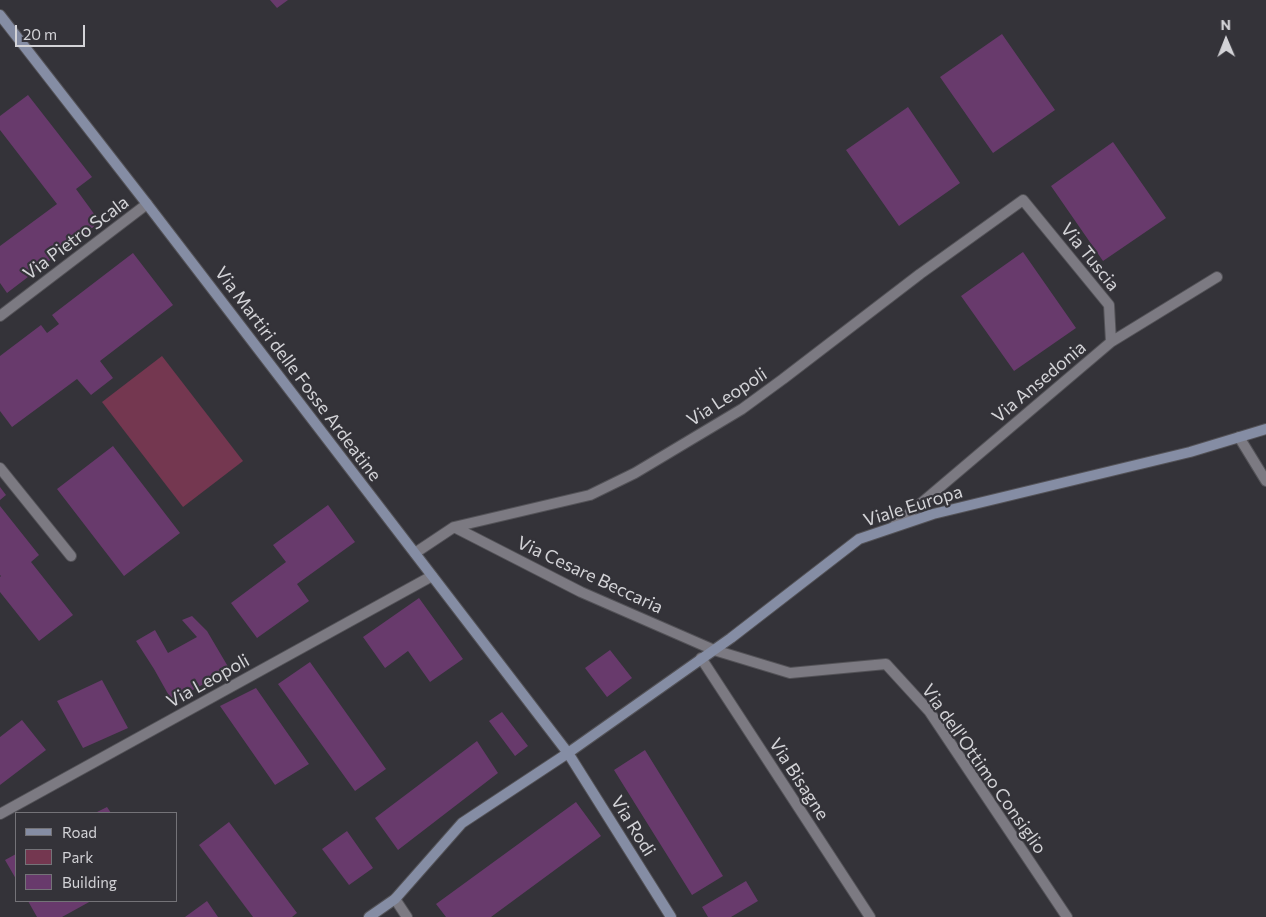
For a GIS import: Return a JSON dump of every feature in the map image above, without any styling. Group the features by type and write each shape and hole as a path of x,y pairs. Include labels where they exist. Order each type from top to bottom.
{"street":[{"name":"Via Martiri delle Fosse Ardeatine","path":"0,15 568,753"},
{"name":"Via Tuscia","path":"1023,200 1109,305 1111,342"},
{"name":"Via Leopoli","path":"415,553 454,527 590,494 635,473 742,409 920,274 1023,200"},
{"name":"Via Pietro Scala","path":"0,316 147,204"},
{"name":"Via Ansedonia","path":"892,528 1111,342 1216,276"},
{"name":"Viale Europa","path":"369,917 395,899 462,823 568,753 731,638 859,539 933,514 1190,452 1266,429"},
{"path":"1239,437 1266,481"},
{"path":"0,468 71,556"},
{"name":"Via Cesare Beccaria","path":"454,527 581,592 714,650"},
{"name":"Via Leopoli","path":"0,814 432,576"},
{"name":"Via dell'Ottimo Consiglio","path":"714,650 790,673 886,664 929,711 1067,917"},
{"name":"Via Bisagne","path":"701,658 870,917"},
{"name":"Via Rodi","path":"568,753 671,917"},
{"path":"395,899 407,917"}],"green space":[{"path":"162,356 243,461 183,507 102,402"}],"building":[{"path":"270,0 288,0 277,8"},
{"path":"1002,34 1055,110 993,153 940,77"},
{"path":"28,95 92,177 76,189 100,222 7,293 0,283 0,246 57,204 0,130 0,116"},
{"path":"908,107 960,183 899,226 846,150"},
{"path":"1113,142 1166,218 1103,261 1051,186"},
{"path":"1023,252 1076,328 1014,371 961,296"},
{"path":"133,253 173,305 100,361 113,378 91,395 77,379 12,427 0,411 0,356 41,325 47,333 59,324 52,315"},
{"path":"113,446 180,533 124,576 57,489"},
{"path":"0,487 6,495 0,500"},
{"path":"328,505 355,542 297,584 309,601 257,638 231,603 286,562 273,545"},
{"path":"0,506 39,555 31,562 73,615 39,641 0,592"},
{"path":"419,598 463,659 430,682 408,651 385,668 363,637"},
{"path":"192,616 207,631 230,670 172,701 136,641 155,630 168,653 197,637 182,620"},
{"path":"610,650 632,678 607,697 585,668"},
{"path":"310,662 386,769 355,791 278,684"},
{"path":"102,680 128,728 83,748 57,701"},
{"path":"256,688 309,764 275,785 220,706"},
{"path":"502,712 528,746 515,756 489,721"},
{"path":"22,720 46,750 0,785 0,737"},
{"path":"477,741 498,773 398,850 375,818"},
{"path":"645,750 723,876 692,895 614,770"},
{"path":"576,802 601,836 491,917 446,917 436,904"},
{"path":"107,807 110,812 97,812"},
{"path":"229,822 297,913 292,917 253,917 199,845"},
{"path":"347,831 373,868 349,885 322,849"},
{"path":"15,855 15,877 5,860"},
{"path":"746,881 758,901 731,917 708,917 702,907"},
{"path":"207,901 218,917 185,917"},
{"path":"29,902 89,902 62,917 37,917"}]}
